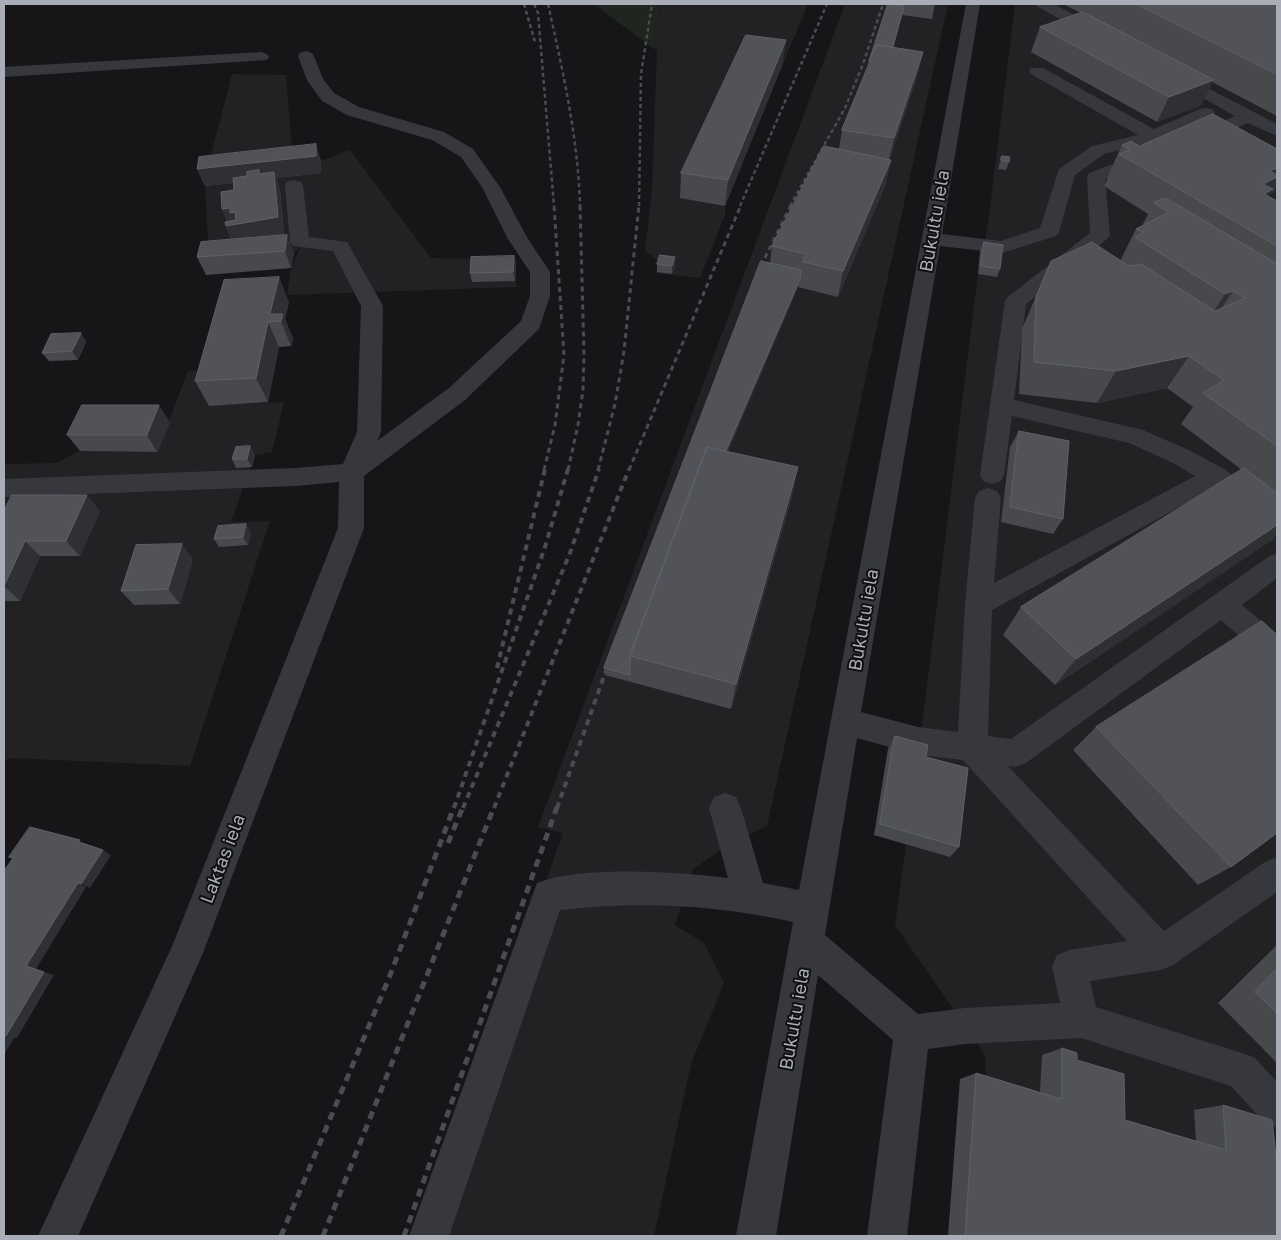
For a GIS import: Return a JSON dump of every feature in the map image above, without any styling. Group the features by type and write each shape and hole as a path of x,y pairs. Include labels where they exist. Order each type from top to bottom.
{"street":[{"name":"Bukultu iela","path":"756,1236 811,927 845,721 973,4"},
{"path":"1043,4 1120,46"},
{"path":"4,488 296,477 352,472 457,394 531,324 540,296 540,272 518,239 491,187 467,153 438,136 353,111 328,97 315,80 306,56"},
{"path":"4,72 261,57"},
{"path":"1163,70 1277,131"},
{"path":"1037,71 1155,145"},
{"path":"1161,953 972,749 979,604 990,487 1016,301 1100,235 1096,177 1155,145 1206,113"},
{"path":"1218,146 1192,140 1249,117"},
{"path":"932,239 1002,247 1048,232 1066,173 1098,150 1155,145"},
{"path":"294,186 300,242 340,246 372,306 369,432 352,472"},
{"path":"1001,406 1135,436 1182,457 1215,476 1277,523"},
{"name":"Laktas iela","path":"58,1236 186,953 351,528 352,472"},
{"path":"979,604 1215,476"},
{"path":"845,721 918,742 1015,753 1277,564"},
{"path":"1222,604 1277,650"},
{"path":"725,808 750,898"},
{"path":"1081,1020 1069,967 1161,953 1277,873"},
{"path":"428,1236 549,895 581,890 674,890 768,899 811,927 912,1033"},
{"path":"912,1033 965,1026 1081,1020 1242,1071 1277,1109"},
{"path":"887,1236 912,1033"}],"shaded area":[{"path":"594,4 661,4 654,49"},
{"path":"661,4 808,4 725,205 725,215 700,278 655,273 660,262 645,251 652,189 657,50 654,49"},
{"path":"845,4 948,4 767,826 734,841 693,869 675,925 704,943 724,983 691,1064 654,1236 419,1236 563,833 538,827"},
{"path":"1015,4 1277,4 1277,1236 948,1236 960,1079 986,1086 985,1055 895,925 906,845 874,835 921,733 978,274 988,224"},
{"path":"232,74 286,75 293,164 321,161 350,150 431,258 516,259 516,287 287,295 291,268 301,246 294,253 209,259 206,174"},
{"path":"219,369 209,405 284,402 272,452 255,455 231,522 270,521 190,766 12,758 4,760 4,464 56,463 80,451 157,452 188,371"}],"building":[{"path":"888,4 904,6 893,47 877,45 869,61"},
{"path":"1136,4 1277,4 1277,74"},
{"path":"1083,12 1214,80 1169,97 1040,27"},
{"path":"746,35 786,40 728,180 681,173"},
{"path":"877,45 923,52 894,138 842,130"},
{"path":"1213,114 1277,149 1277,168 1270,171 1277,175 1277,177 1263,184 1273,189 1264,194 1277,201 1277,246 1119,154 1130,150 1122,145 1131,141 1139,146"},
{"path":"316,144 316,156 197,169 199,157"},
{"path":"824,146 891,160 843,271 803,262 806,254 772,246"},
{"path":"1002,156 1010,157 1009,162 1001,160"},
{"path":"259,170 259,174 274,172 278,217 226,226 225,222 236,220 235,212 230,213 230,208 222,209 221,192 234,190 233,178 247,176 247,172"},
{"path":"1166,198 1277,264 1277,446 1203,393 1224,380 1189,356 1116,371 1034,362 1036,297 1051,261 1092,242 1129,266 1141,264 1215,311 1245,298 1233,291 1225,294 1135,237 1144,232 1136,229 1169,212 1154,203"},
{"path":"287,235 285,251 197,257 201,242"},
{"path":"984,242 1003,245 1000,269 981,266"},
{"path":"660,255 675,257 672,266 657,264"},
{"path":"514,256 513,272 470,273 471,257"},
{"path":"761,261 801,270 800,279 726,451 707,447 630,656 630,675 604,668"},
{"path":"279,277 270,314 283,314 281,321 268,322 256,378 195,381 224,280"},
{"path":"81,333 72,351 42,353 51,334"},
{"path":"82,405 159,405 147,435 67,435"},
{"path":"1019,431 1069,441 1063,519 1010,507"},
{"path":"250,446 247,459 232,459 236,447"},
{"path":"707,447 798,467 736,684 630,656"},
{"path":"1244,468 1277,493 1277,525 1076,659 1021,607"},
{"path":"12,495 87,495 66,541 25,541 4,586 4,511"},
{"path":"246,524 243,537 214,539 218,526"},
{"path":"182,544 168,589 121,591 136,545"},
{"path":"1262,621 1277,635 1277,833 1231,867 1096,727"},
{"path":"895,736 928,745 926,757 968,768 959,847 880,824"},
{"path":"30,827 80,840 79,842 103,850 81,884 78,883 26,966 44,972 6,1036 4,1035 4,871 13,858 9,857"},
{"path":"1277,969 1277,1013 1255,992"},
{"path":"1062,1048 1077,1053 1077,1060 1124,1074 1125,1120 1226,1150 1223,1105 1272,1120 1277,1166 1277,1236 965,1236 976,1073 1061,1099"}],"railway":[{"path":"524,4 535,42"},
{"path":"534,4 538,13 554,206"},
{"path":"548,4 573,130 580,206"},
{"path":"639,206 641,74 652,4"},
{"path":"740,206 827,4"},
{"path":"790,206 845,108 863,64 883,4"},
{"path":"544,470 555,425 564,355 554,205"},
{"path":"568,470 578,425 583,390 584,354 580,205"},
{"path":"598,470 615,404 624,351 639,205"},
{"path":"629,470 741,205"},
{"path":"757,274 791,205"},
{"path":"497,668 545,469"},
{"path":"454,808 545,547 568,469"},
{"path":"463,808 570,553 599,469"},
{"path":"494,808 629,469"},
{"path":"557,808 609,662"},
{"path":"281,1236 389,978 454,807"},
{"path":"448,843 463,807"},
{"path":"323,1236 494,807"},
{"path":"404,1236 557,807"}]}
